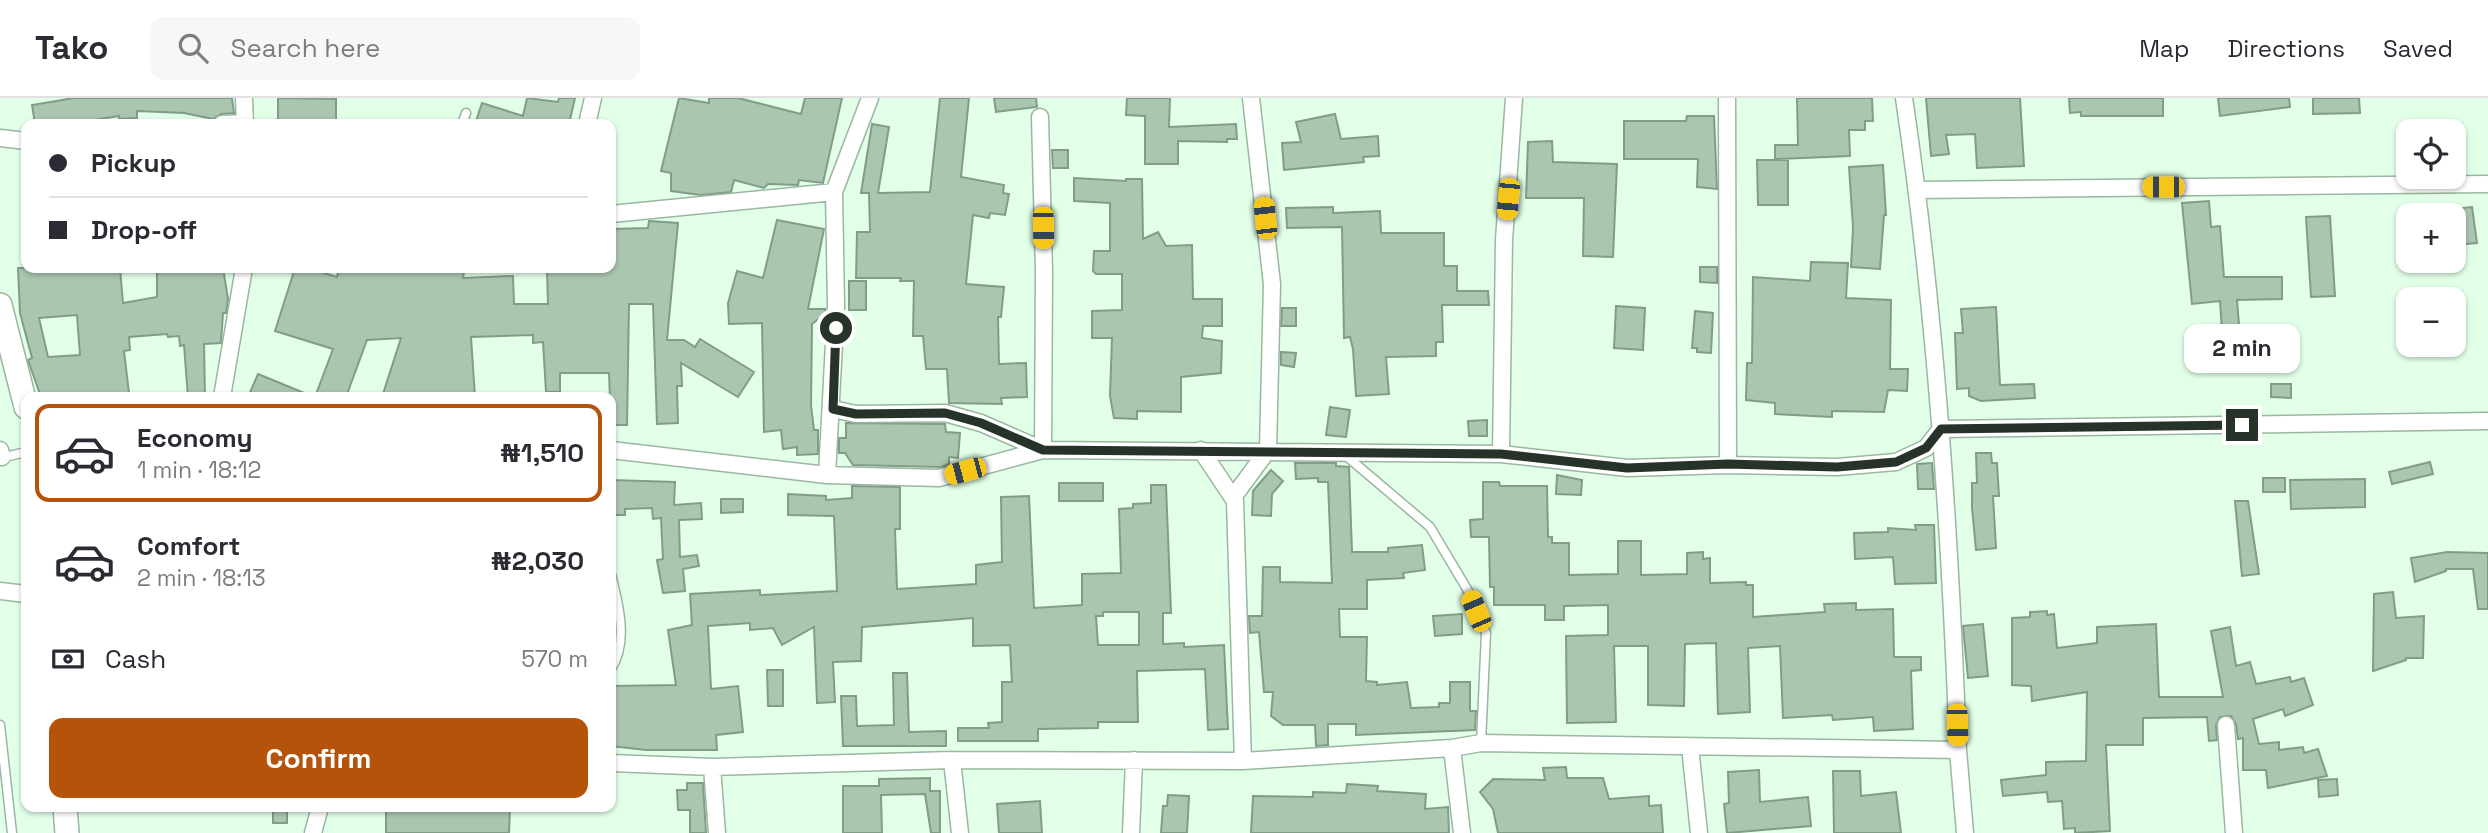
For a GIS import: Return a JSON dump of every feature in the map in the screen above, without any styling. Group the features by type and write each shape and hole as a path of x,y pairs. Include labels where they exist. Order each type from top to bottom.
{"street":[{"path":"244,98 245,119"},
{"path":"588,119 593,98"},
{"path":"827,475 833,409 836,306 834,192 870,98"},
{"path":"1234,496 1268,450 1272,284 1251,98"},
{"path":"1501,454 1504,240 1514,98"},
{"path":"1727,98 1728,464"},
{"path":"1904,98 1917,190 1941,429 1965,833"},
{"path":"1040,117 1044,271 1043,450"},
{"path":"0,138 21,140"},
{"path":"1917,190 2488,184"},
{"path":"616,214 834,192"},
{"path":"223,392 243,273"},
{"path":"0,305 22,392"},
{"path":"833,409 856,414 945,413 981,423 1043,450"},
{"path":"1941,429 2488,421"},
{"path":"616,451 827,475 939,478 1043,450 1501,454 1627,468 1728,464 1837,467 1896,462 1926,448 1941,429"},
{"path":"1201,450 1234,496 1243,761"},
{"path":"0,591 21,593"},
{"path":"2226,725 2234,833"},
{"path":"616,763 712,768 952,760 1243,761 1452,748 1481,743 1958,750"},
{"path":"1690,747 1699,833"},
{"path":"1452,748 1462,833"},
{"path":"952,760 960,833"},
{"path":"1131,833 1134,760"},
{"path":"712,768 717,833"},
{"path":"66,812 68,833"},
{"path":"313,833 319,812"}],"lane":[{"path":"464,119 466,113"},
{"path":"1342,452 1430,527 1467,589 1486,634 1481,743"},
{"path":"1,455 21,453"},
{"path":"616,594 620,637 616,651"},
{"path":"0,725 12,833"}],"building":[{"path":"74,98 232,98 234,113 221,114 213,119 184,113 137,111 137,118 119,119 119,116 100,119 34,119 32,105"},
{"path":"278,98 336,99 336,119 278,119"},
{"path":"527,98 558,102 559,98 575,98 570,119 477,119 482,103 523,116"},
{"path":"679,98 709,103 709,98 738,98 801,114 805,98 842,98 823,183 799,180 798,185 768,184 764,188 734,180 731,192 701,195 671,191 671,173 661,171"},
{"path":"940,98 969,98 961,177 1004,185 1003,193 1009,194 1005,215 990,213 989,218 973,215 966,284 1004,287 1001,317 998,317 999,364 1026,363 1027,397 1001,398 1002,404 949,403 947,369 926,369 923,336 913,336 914,281 900,281 901,278 856,278 857,232 870,232 869,193 861,193 872,124 889,127 878,193 930,192"},
{"path":"994,98 1036,98 1037,107 996,112"},
{"path":"1127,98 1170,98 1169,127 1236,124 1237,139 1227,139 1227,142 1178,141 1178,164 1145,164 1145,116 1126,115"},
{"path":"1797,98 1872,98 1873,121 1865,121 1865,130 1849,130 1850,156 1775,159 1775,145 1798,145"},
{"path":"1926,98 2020,98 2024,166 1977,168 1975,134 1946,135 1949,154 1931,156"},
{"path":"2069,98 2163,98 2163,116 2081,116 2081,112 2070,113"},
{"path":"2218,98 2289,98 2290,107 2220,116"},
{"path":"2313,98 2359,98 2360,113 2313,114"},
{"path":"1335,114 1341,139 1378,136 1379,156 1363,157 1364,162 1284,170 1282,143 1301,142 1296,122"},
{"path":"1687,116 1714,116 1717,189 1697,187 1698,159 1624,159 1624,121 1686,121"},
{"path":"1552,141 1553,162 1617,164 1613,257 1583,256 1584,198 1526,198 1528,142"},
{"path":"1052,150 1068,150 1068,168 1053,168"},
{"path":"1757,160 1788,160 1788,205 1758,205"},
{"path":"1883,165 1886,215 1880,269 1851,267 1853,227 1849,167"},
{"path":"1074,178 1126,181 1142,179 1143,239 1158,232 1166,246 1192,245 1193,299 1222,299 1222,326 1203,326 1202,338 1222,341 1221,373 1181,377 1181,412 1137,411 1137,419 1114,418 1110,396 1112,338 1092,338 1092,311 1122,310 1122,274 1096,274 1093,271 1094,251 1110,251 1110,203 1074,201"},
{"path":"2209,201 2211,227 2220,226 2224,277 2282,277 2282,299 2237,300 2242,361 2224,362 2220,301 2192,304 2182,203"},
{"path":"1333,207 1333,213 1380,211 1381,233 1444,233 1444,266 1457,266 1457,291 1488,291 1489,305 1442,305 1443,342 1436,342 1436,356 1386,357 1389,394 1356,396 1353,349 1350,337 1344,338 1342,227 1287,228 1286,208"},
{"path":"2472,207 2477,243 2466,244 2466,208"},
{"path":"2330,216 2335,296 2311,297 2306,217"},
{"path":"777,220 824,229 808,309 825,309 825,314 812,324 811,405 814,430 818,430 818,454 797,455 797,447 783,449 781,430 764,432 762,323 729,324 728,303 737,271 763,278"},
{"path":"649,221 678,223 667,340 684,340 695,347 700,339 754,372 738,397 681,363 682,386 677,386 678,423 657,424 653,304 629,304 627,425 616,425 616,392 610,392 609,373 560,373 560,392 546,392 543,342 533,343 533,335 471,337 475,392 384,392 401,338 367,340 348,392 317,392 333,349 275,331 293,273 324,273 337,277 338,273 464,273 463,278 513,276 514,304 548,304 547,273 616,273 616,229 648,228"},
{"path":"1811,262 1848,263 1846,298 1891,300 1890,369 1908,369 1907,391 1888,390 1884,412 1832,411 1832,417 1775,414 1775,403 1746,400 1747,363 1752,363 1753,277 1810,281"},
{"path":"1700,267 1717,267 1717,283 1700,282"},
{"path":"18,268 21,268 21,273 120,273 123,303 157,297 157,273 224,273 228,299 226,313 223,313 221,343 204,344 205,392 188,392 184,345 180,346 179,336 168,337 167,334 129,337 130,350 124,351 129,392 39,392 28,360 32,358 20,313","holes":["77,315 80,355 48,357 39,318"]},
{"path":"849,281 866,281 866,310 849,310"},
{"path":"1616,306 1645,308 1643,350 1614,348"},
{"path":"1996,307 2000,385 2034,384 2035,398 1981,401 1969,396 1969,388 1957,389 1955,333 1963,333 1961,309"},
{"path":"1282,308 1296,308 1296,326 1281,326"},
{"path":"1695,311 1713,313 1711,353 1697,352 1697,348 1692,348"},
{"path":"1281,352 1296,353 1294,367 1281,365"},
{"path":"258,374 302,392 250,392"},
{"path":"2271,384 2291,384 2291,398 2271,397"},
{"path":"1330,407 1350,410 1346,437 1326,435"},
{"path":"1487,420 1487,436 1469,436 1468,421"},
{"path":"846,423 945,424 946,432 960,433 958,458 949,457 949,465 940,467 853,465 845,453 839,453 839,438 846,438"},
{"path":"1976,453 1991,453 1992,463 1997,463 1999,496 1993,496 1996,548 1976,550 1972,483 1977,483"},
{"path":"2430,462 2433,474 2392,484 2389,472"},
{"path":"1295,463 1336,463 1336,466 1349,467 1352,552 1388,552 1388,548 1422,545 1425,570 1403,573 1404,578 1367,580 1367,609 1339,609 1340,637 1367,637 1366,681 1377,682 1377,685 1407,682 1411,708 1439,707 1439,703 1450,703 1450,682 1470,682 1470,711 1476,711 1475,730 1356,735 1356,724 1328,724 1328,745 1316,746 1315,725 1283,725 1271,716 1273,692 1264,692 1259,632 1250,633 1249,616 1262,616 1263,567 1280,567 1280,582 1332,583 1328,482 1318,482 1318,478 1296,479"},
{"path":"1932,463 1934,489 1918,489 1917,464"},
{"path":"1271,470 1283,481 1272,494 1271,516 1252,515 1253,491"},
{"path":"1557,475 1582,480 1581,495 1556,494"},
{"path":"2263,478 2285,478 2285,492 2263,492"},
{"path":"2365,479 2365,507 2291,509 2290,480"},
{"path":"616,480 675,482 674,505 701,503 702,519 679,520 680,557 697,555 699,566 683,569 685,591 663,593 657,560 663,559 661,518 653,519 652,508 625,509 625,515 616,515"},
{"path":"1483,482 1499,482 1500,486 1547,486 1548,537 1552,537 1552,543 1569,543 1569,575 1618,574 1618,541 1641,541 1641,575 1687,574 1687,553 1703,552 1703,559 1710,558 1710,583 1746,582 1746,585 1753,585 1753,617 1825,612 1824,604 1856,603 1856,610 1893,609 1894,657 1921,657 1921,670 1911,671 1913,729 1874,731 1873,717 1833,720 1832,715 1783,718 1780,646 1748,648 1750,712 1718,714 1716,643 1685,644 1684,706 1648,705 1648,646 1614,646 1616,722 1567,723 1566,636 1608,635 1608,605 1564,606 1564,620 1545,620 1545,605 1494,605 1494,587 1490,587 1489,537 1471,537 1470,520 1483,519"},
{"path":"1059,483 1103,483 1103,501 1059,501"},
{"path":"1151,485 1166,485 1171,613 1163,613 1163,644 1184,643 1184,647 1224,645 1228,729 1208,730 1205,669 1137,671 1138,722 1098,722 1098,728 1038,729 1038,741 958,741 958,728 989,728 988,723 1002,722 1002,682 1012,682 1010,645 973,646 973,618 862,627 861,661 833,662 835,702 817,703 814,627 782,645 773,628 750,630 750,623 708,626 711,689 738,686 743,732 716,735 717,750 646,750 616,747 616,686 676,685 668,630 692,625 690,594 760,590 760,595 837,591 834,516 788,515 788,494 826,496 826,500 852,498 852,486 900,487 900,529 895,529 897,589 976,584 976,565 1002,562 1001,497 1029,496 1034,608 1082,605 1082,574 1121,573 1119,509 1133,508 1133,504 1151,503","holes":["1103,612 1139,612 1139,645 1098,645 1096,616 1103,616"]},
{"path":"721,499 743,499 743,512 721,513"},
{"path":"2235,501 2248,501 2259,574 2242,576"},
{"path":"1915,525 1934,525 1936,583 1895,584 1893,557 1855,559 1854,533 1888,532 1888,528 1916,530"},
{"path":"2447,552 2488,553 2488,609 2478,609 2473,569 2446,569 2415,582 2411,558"},
{"path":"2393,592 2396,618 2424,616 2423,658 2406,658 2373,671 2374,594"},
{"path":"2047,611 2047,615 2054,614 2057,648 2097,643 2097,627 2156,624 2159,697 2223,697 2211,631 2230,627 2236,666 2250,662 2256,684 2290,677 2291,682 2304,678 2313,705 2285,716 2283,709 2253,719 2259,744 2279,742 2279,750 2303,747 2304,753 2318,749 2327,776 2268,788 2266,770 2243,770 2243,738 2238,739 2236,724 2231,716 2220,717 2216,725 2217,740 2209,741 2207,717 2143,718 2143,745 2106,745 2110,831 2075,833 2075,828 2064,829 2062,801 2048,802 2047,792 2003,796 2001,780 2046,775 2046,762 2086,761 2087,692 2032,701 2031,686 2012,685 2012,618 2030,617 2030,612"},
{"path":"1462,614 1462,634 1435,636 1433,616"},
{"path":"1983,624 1988,676 1968,678 1963,626"},
{"path":"767,670 783,670 783,706 768,706"},
{"path":"893,673 907,673 909,732 946,731 946,746 843,746 841,696 856,696 857,726 894,725"},
{"path":"1566,767 1567,778 1603,778 1609,799 1649,796 1649,806 1661,805 1663,833 1498,833 1493,809 1480,792 1493,779 1545,780 1543,768"},
{"path":"1759,770 1760,802 1808,797 1811,826 1727,833 1724,804 1729,803 1728,772"},
{"path":"1833,771 1860,771 1861,796 1896,792 1901,833 1834,833"},
{"path":"930,778 930,791 940,791 940,833 931,833 925,794 881,795 882,833 843,833 843,786 879,786 879,779"},
{"path":"2337,779 2338,795 2319,797 2318,780"},
{"path":"687,783 703,783 706,833 690,833 690,810 678,810 677,790 687,790"},
{"path":"1347,784 1378,786 1377,791 1426,794 1425,809 1448,807 1449,833 1251,833 1253,796 1313,797 1313,792 1346,793"},
{"path":"1168,795 1189,796 1187,833 1161,833 1163,806 1167,806"},
{"path":"1040,801 1042,833 999,833 997,804"},
{"path":"273,812 287,812 287,823 273,823"},
{"path":"386,812 510,812 509,833 386,833"}],"route":[{"path":"836,328 833,409 856,414 945,413 981,423 1043,450 1501,454 1627,468 1728,464 1837,467 1896,462 1926,448 1941,429 2242,425"}]}
